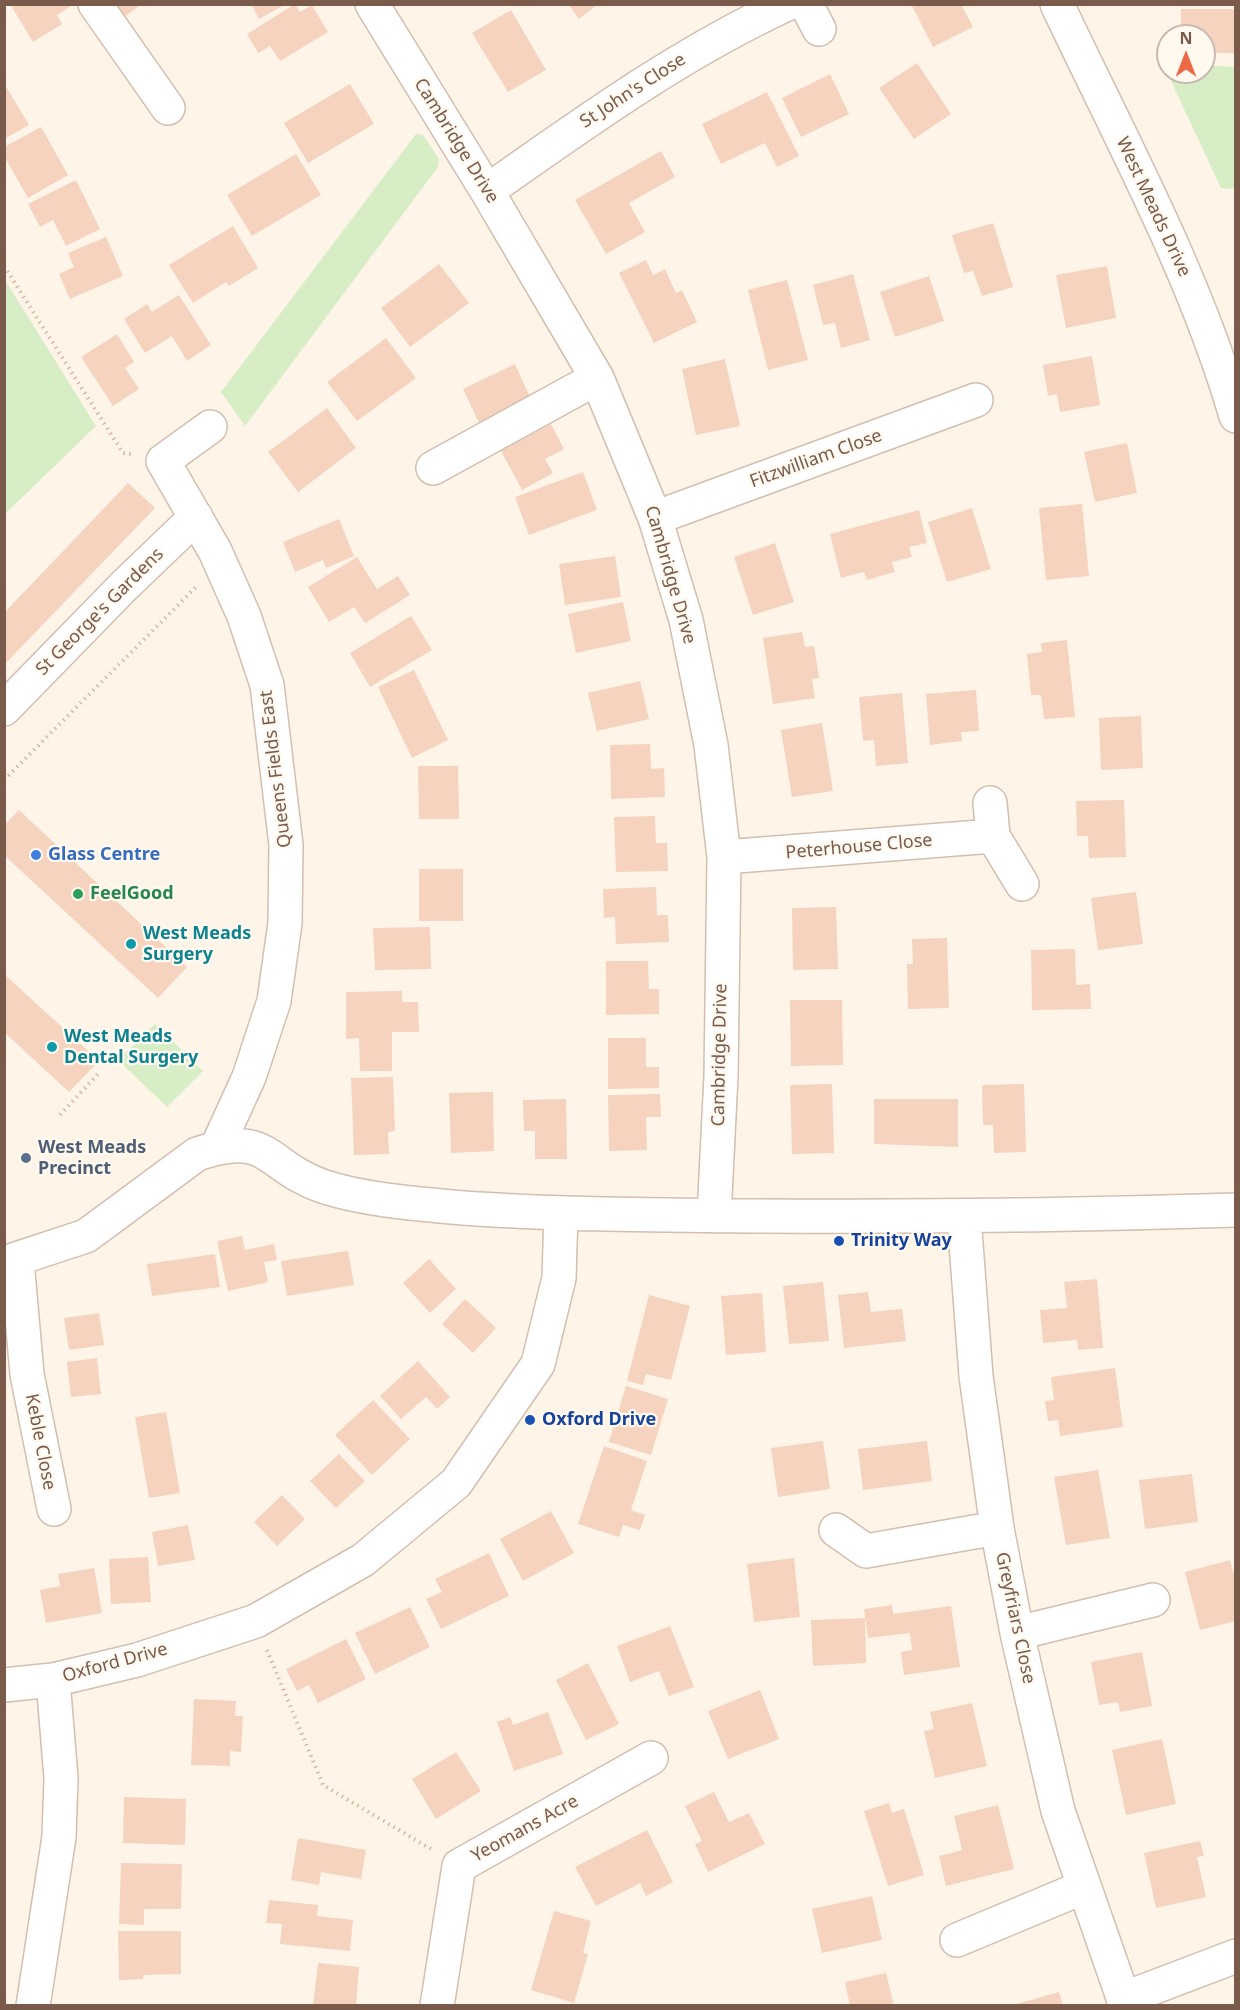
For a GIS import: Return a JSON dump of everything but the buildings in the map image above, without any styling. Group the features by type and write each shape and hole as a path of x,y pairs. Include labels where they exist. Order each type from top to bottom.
{"street":[{"path":"95,4 168,108"},
{"name":"Cambridge Drive","path":"372,4 487,191 597,378 655,518 686,620 711,745 724,857 721,1076 714,1216"},
{"name":"St John's Close","path":"487,191 597,113 694,51 787,4"},
{"name":"West Meads Drive","path":"1057,4 1178,255 1220,360 1236,416"},
{"path":"433,468 597,378"},
{"name":"Fitzwilliam Close","path":"655,518 976,400"},
{"path":"163,461 210,427"},
{"name":"Queens Fields East","path":"163,461 220,563 244,616 267,685 286,845 285,923 274,1001 249,1077 218,1147"},
{"name":"St George's Gardens","path":"4,710 124,586 196,517"},
{"path":"990,803 993,836 1022,884"},
{"name":"Peterhouse Close","path":"724,857 993,836"},
{"path":"11,1262 86,1236 197,1154 218,1147 251,1146 271,1154 298,1175 344,1192 461,1208 561,1214 964,1217 1236,1210"},
{"name":"Oxford Drive","path":"4,1685 52,1680 137,1660 256,1621 363,1560 456,1483 537,1364 559,1278 561,1214"},
{"name":"Greyfriars Close","path":"964,1217 976,1376 997,1528 1017,1633 1058,1811 1124,2002"},
{"name":"Keble Close","path":"11,1262 16,1370 54,1509"},
{"path":"836,1530 866,1551 997,1528"},
{"path":"1017,1633 1153,1600"},
{"path":"33,2006 59,1837 61,1778 52,1680"},
{"name":"Yeomans Acre","path":"437,2006 459,1866 651,1758"},
{"path":"957,1940 1084,1887"},
{"path":"1124,2002 1236,1956"}],"path":[{"path":"4,266 123,453 163,461"},
{"path":"4,780 220,563"},
{"path":"60,1115 98,1074"},
{"path":"256,1621 323,1785 459,1866"}],"green space":[{"path":"1216,66 1235,67 1235,189 1221,188 1172,84 1216,84"},
{"path":"416,134 423,135 439,159 438,167 245,426 221,392"},
{"path":"5,280 96,426 4,514"},
{"path":"155,1024 203,1071 167,1107 118,1060"}],"place":[{"name":"Glass Centre","path":"36,855"},
{"name":"FeelGood","path":"78,894"},
{"name":"West Meads Surgery","path":"131,944"},
{"name":"West Meads Dental Surgery","path":"52,1047"},
{"name":"West Meads Precinct","path":"26,1158"},
{"name":"Trinity Way","path":"839,1241"},
{"name":"Oxford Drive","path":"530,1420"}]}
